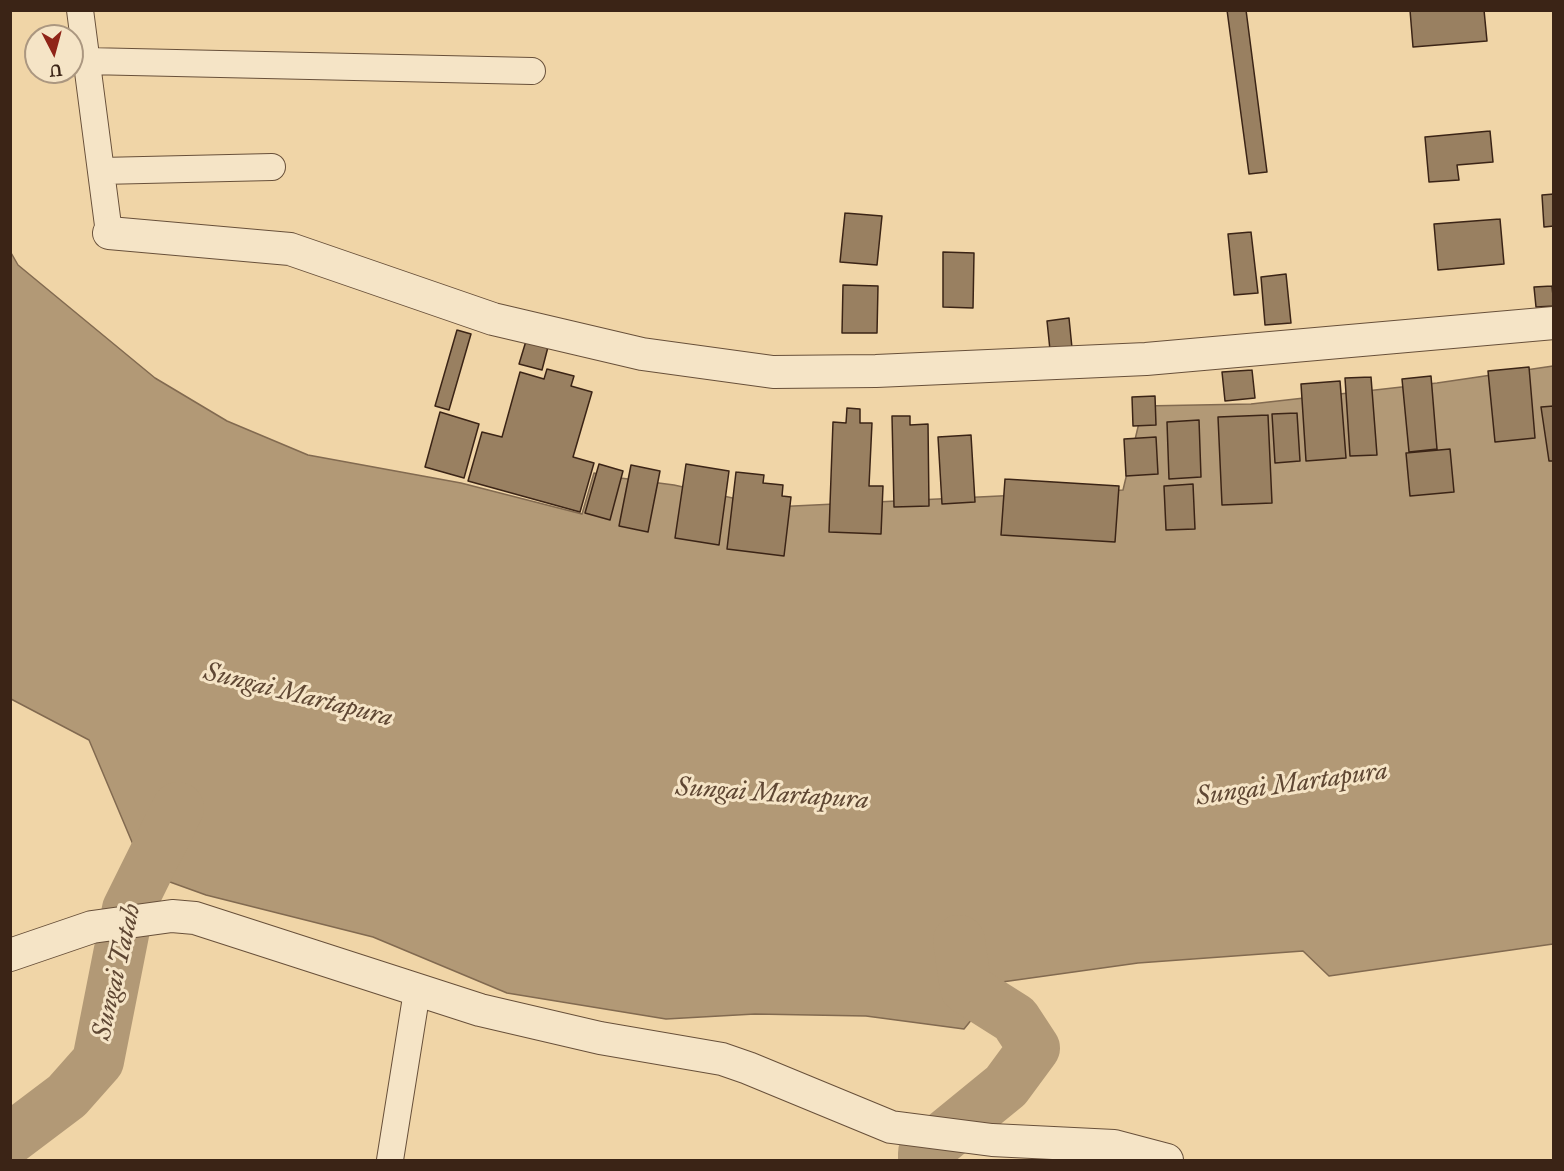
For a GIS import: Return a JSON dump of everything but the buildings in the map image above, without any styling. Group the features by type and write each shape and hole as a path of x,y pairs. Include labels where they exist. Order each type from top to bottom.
{"street":[{"path":"80,10 110,233 290,249 493,319 642,354 773,372 876,371 1146,359 1554,323"},
{"path":"87,61 532,71"},
{"path":"101,171 272,167"},
{"path":"10,955 92,927 172,916 195,918 480,1010 600,1038 722,1059 891,1127 992,1140 1114,1146 1167,1161"},
{"path":"390,1161 417,991"}],"water":[{"name":"Sungai Martapura","path":"10,251 18,265 155,378 227,421 308,455 461,483 582,514 594,473 674,485 773,507 1123,490 1143,406 1251,404 1437,383 1553,366 1553,944 1329,976 1303,951 1138,963 1002,982 964,1029 866,1016 755,1014 666,1019 507,993 373,937 206,895 145,873 89,740 11,699"}],"waterway":[{"name":"Sungai Tatah","path":"10,1139 67,1096 98,1061 128,909 178,808"},
{"path":"924,1160 924,1153 1006,1086 1034,1048 1015,1019 966,988 959,941"}]}
